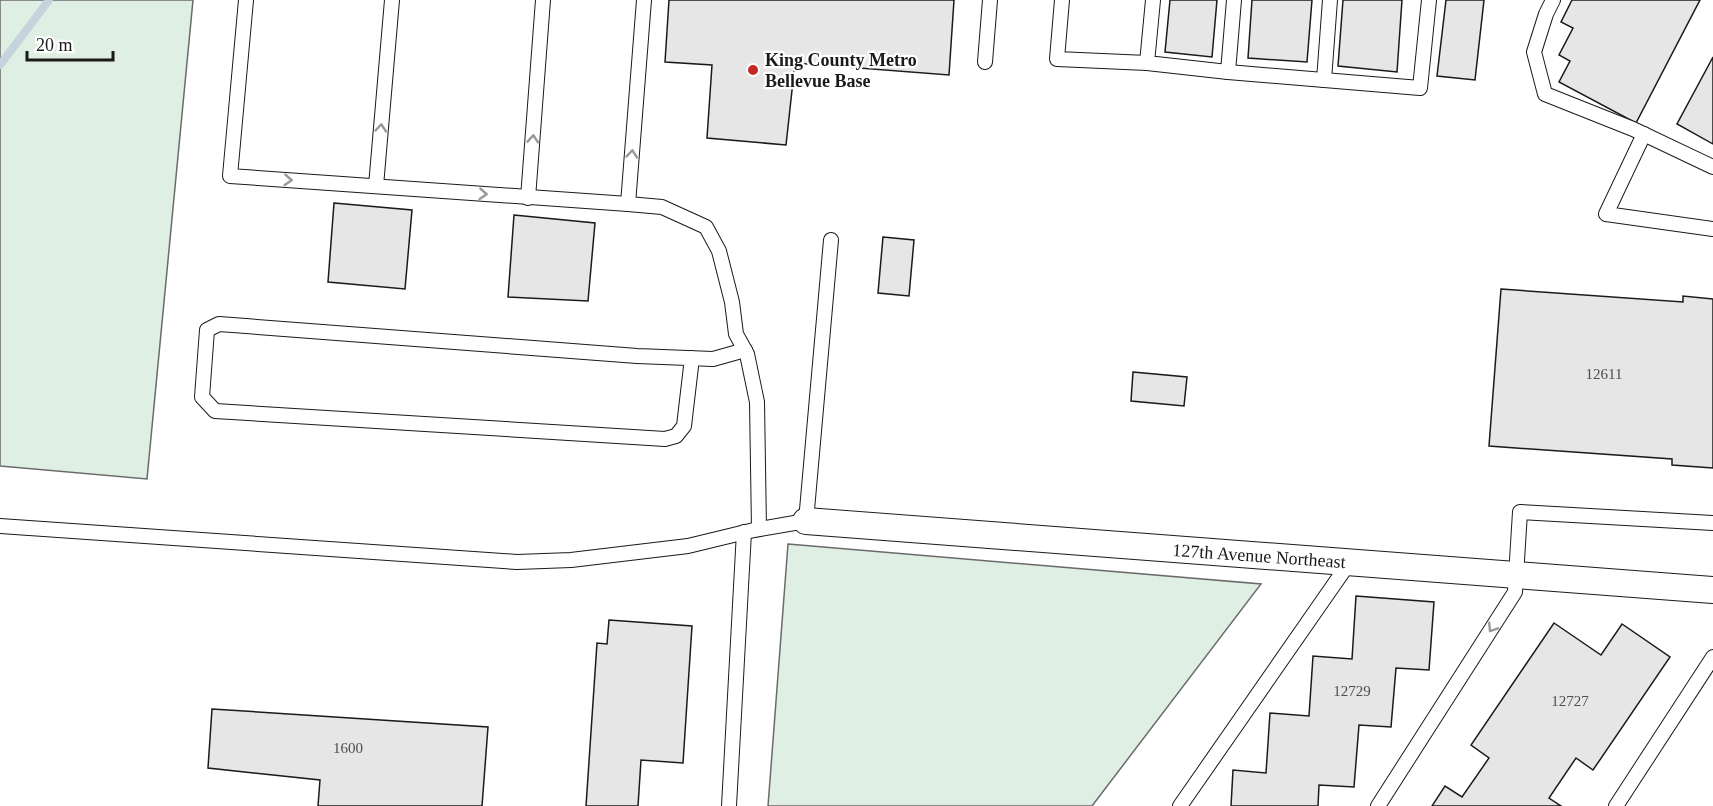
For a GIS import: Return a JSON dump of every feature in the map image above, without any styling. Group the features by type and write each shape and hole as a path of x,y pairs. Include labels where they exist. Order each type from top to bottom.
{"street":[{"name":"127th Avenue Northeast","path":"806,521 1713,590"}],"lane":[{"path":"246,0 230,176 662,207 706,227 719,251 732,302 736,334 747,354 757,402 759,529"},
{"path":"376,186 392,0"},
{"path":"528,198 543,0"},
{"path":"628,204 644,0"},
{"path":"985,62 990,0"},
{"path":"1062,0 1057,59 1147,63 1420,88 1429,0"},
{"path":"1147,63 1153,0"},
{"path":"1228,72 1234,0"},
{"path":"1324,80 1330,0"},
{"path":"1553,0 1534,52 1545,94 1644,134 1713,167"},
{"path":"1644,134 1606,214 1713,229"},
{"path":"0,526 517,562 571,560 688,546 744,532 806,521 831,240"},
{"path":"692,358 684,426 676,436 665,439 215,411 202,397 207,330 219,324 692,358 713,359 745,350"},
{"path":"1378,806 1515,592 1520,512 1713,523"},
{"path":"729,806 744,532"},
{"path":"1180,806 1349,563"},
{"path":"1616,806 1713,657"}],"green space":[{"path":"0,0 193,0 147,479 0,466"},
{"path":"788,544 1261,584 1092,806 768,806"}],"building":[{"name":"King County Metro Bellevue Base","path":"669,0 954,0 949,75 795,63 786,145 707,138 712,65 665,62"},
{"path":"1170,0 1217,0 1212,57 1165,52"},
{"path":"1252,0 1312,0 1307,62 1248,58"},
{"path":"1343,0 1402,0 1397,72 1338,66"},
{"path":"1446,0 1484,0 1475,80 1437,76"},
{"path":"1572,0 1700,0 1636,123 1559,82 1570,61 1559,55 1573,28 1561,22"},
{"path":"1713,57 1713,144 1677,124"},
{"path":"334,203 412,210 405,289 328,282"},
{"path":"514,215 595,223 588,301 508,297"},
{"path":"883,237 914,240 909,296 878,293"},
{"path":"1501,289 1683,302 1683,296 1713,299 1713,468 1672,465 1672,459 1489,446"},
{"path":"1133,372 1187,377 1184,406 1131,401"},
{"path":"1356,596 1434,602 1429,670 1396,668 1391,727 1359,725 1354,787 1319,785 1318,806 1231,806 1233,770 1266,773 1270,713 1309,716 1313,656 1352,659"},
{"path":"609,620 692,626 683,763 641,760 638,806 586,806 597,643 607,644"},
{"path":"1554,623 1601,655 1622,624 1670,657 1593,770 1576,758 1549,798 1561,806 1432,806 1445,786 1462,797 1489,758 1471,745"},
{"path":"212,709 488,727 482,806 318,806 320,780 208,768"}],"waterway":[{"path":"0,65 49,0"}],"place":[{"name":"King County Metro Bellevue Base","path":"753,70"}]}
